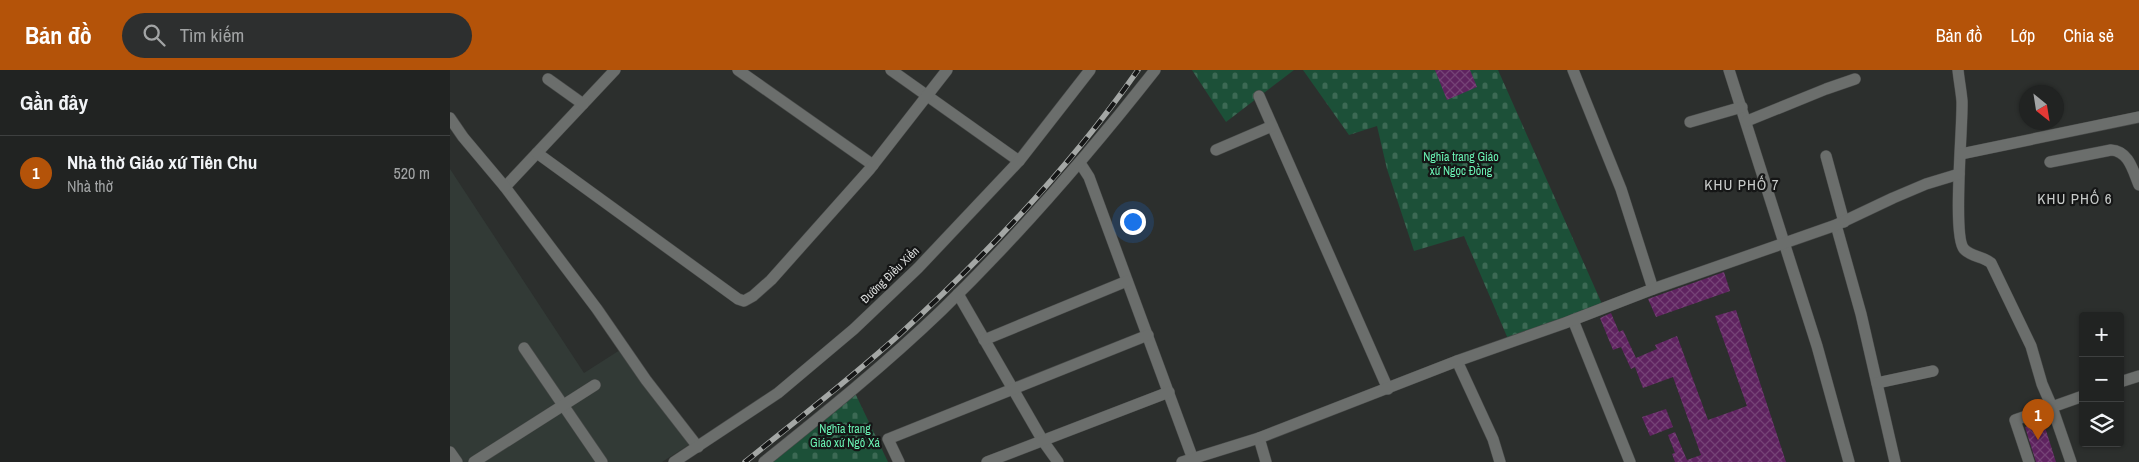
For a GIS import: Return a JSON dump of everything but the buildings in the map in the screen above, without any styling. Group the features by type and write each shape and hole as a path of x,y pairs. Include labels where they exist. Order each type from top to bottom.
{"street":[{"path":"505,187 615,70"},
{"path":"738,70 873,165"},
{"path":"891,70 1019,161"},
{"path":"537,153 738,299 744,301 753,296 771,280 873,165 946,70"},
{"name":"Đường Điều Xiển","path":"674,462 778,393 854,329 918,268 1019,161 1090,70"},
{"path":"764,462 874,371 958,294 1040,210 1155,70"},
{"path":"1573,70 1621,189 1653,288"},
{"path":"1729,70 1747,121 1817,346 1849,462"},
{"path":"1958,70 1962,101 1959,239 1964,249 1984,257 1991,263 2031,346 2042,384 2071,462"},
{"path":"548,79 583,104"},
{"path":"1747,121 1854,79"},
{"path":"1259,96 1388,389"},
{"path":"1690,122 1742,107"},
{"path":"1961,154 2139,117"},
{"path":"450,118 463,137 505,187 597,309 646,380 698,447"},
{"path":"1216,150 1272,126"},
{"path":"2050,162 2111,150 2118,151 2127,159 2139,185"},
{"path":"1826,156 1895,462"},
{"path":"1080,162 1089,177 1148,334 1169,392 1189,461 1259,438 1457,361 1573,320 1653,288 1840,224 1926,184 1959,174"},
{"path":"984,340 1127,281"},
{"path":"958,294 1012,390 1058,462"},
{"path":"1573,320 1630,462"},
{"path":"898,462 888,439 1148,334"},
{"path":"524,348 602,462"},
{"path":"1457,361 1493,438 1500,462"},
{"path":"1877,383 1933,371"},
{"path":"2124,381 2139,376"},
{"path":"474,462 595,385"},
{"path":"987,462 1169,392"},
{"path":"2029,462 2015,420 2079,397"},
{"path":"1259,438 1266,462"},
{"path":"450,452 457,462"}],"shaded area":[{"path":"450,169 584,373 620,350 690,444 662,462 450,462"}],"green space":[{"path":"1192,70 1294,70 1226,122"},
{"name":"Nghĩa trang Giáo xứ Ngọc Đồng","path":"1303,70 1498,70 1602,304 1508,339 1464,236 1414,251 1387,169 1377,126 1349,135"},
{"name":"Nghĩa trang Giáo xứ Ngô Xá","path":"855,393 888,462 772,462"}],"railway":[{"path":"745,462 881,351 964,273 1056,175 1085,141 1138,70"}],"place":[{"name":"Nhà thờ Giáo xứ Tiên Chu","path":"2038,440"}],"district":[{"name":"KHU PHỐ 7","path":"1742,184"},
{"name":"KHU PHỐ 6","path":"2075,198"}]}
